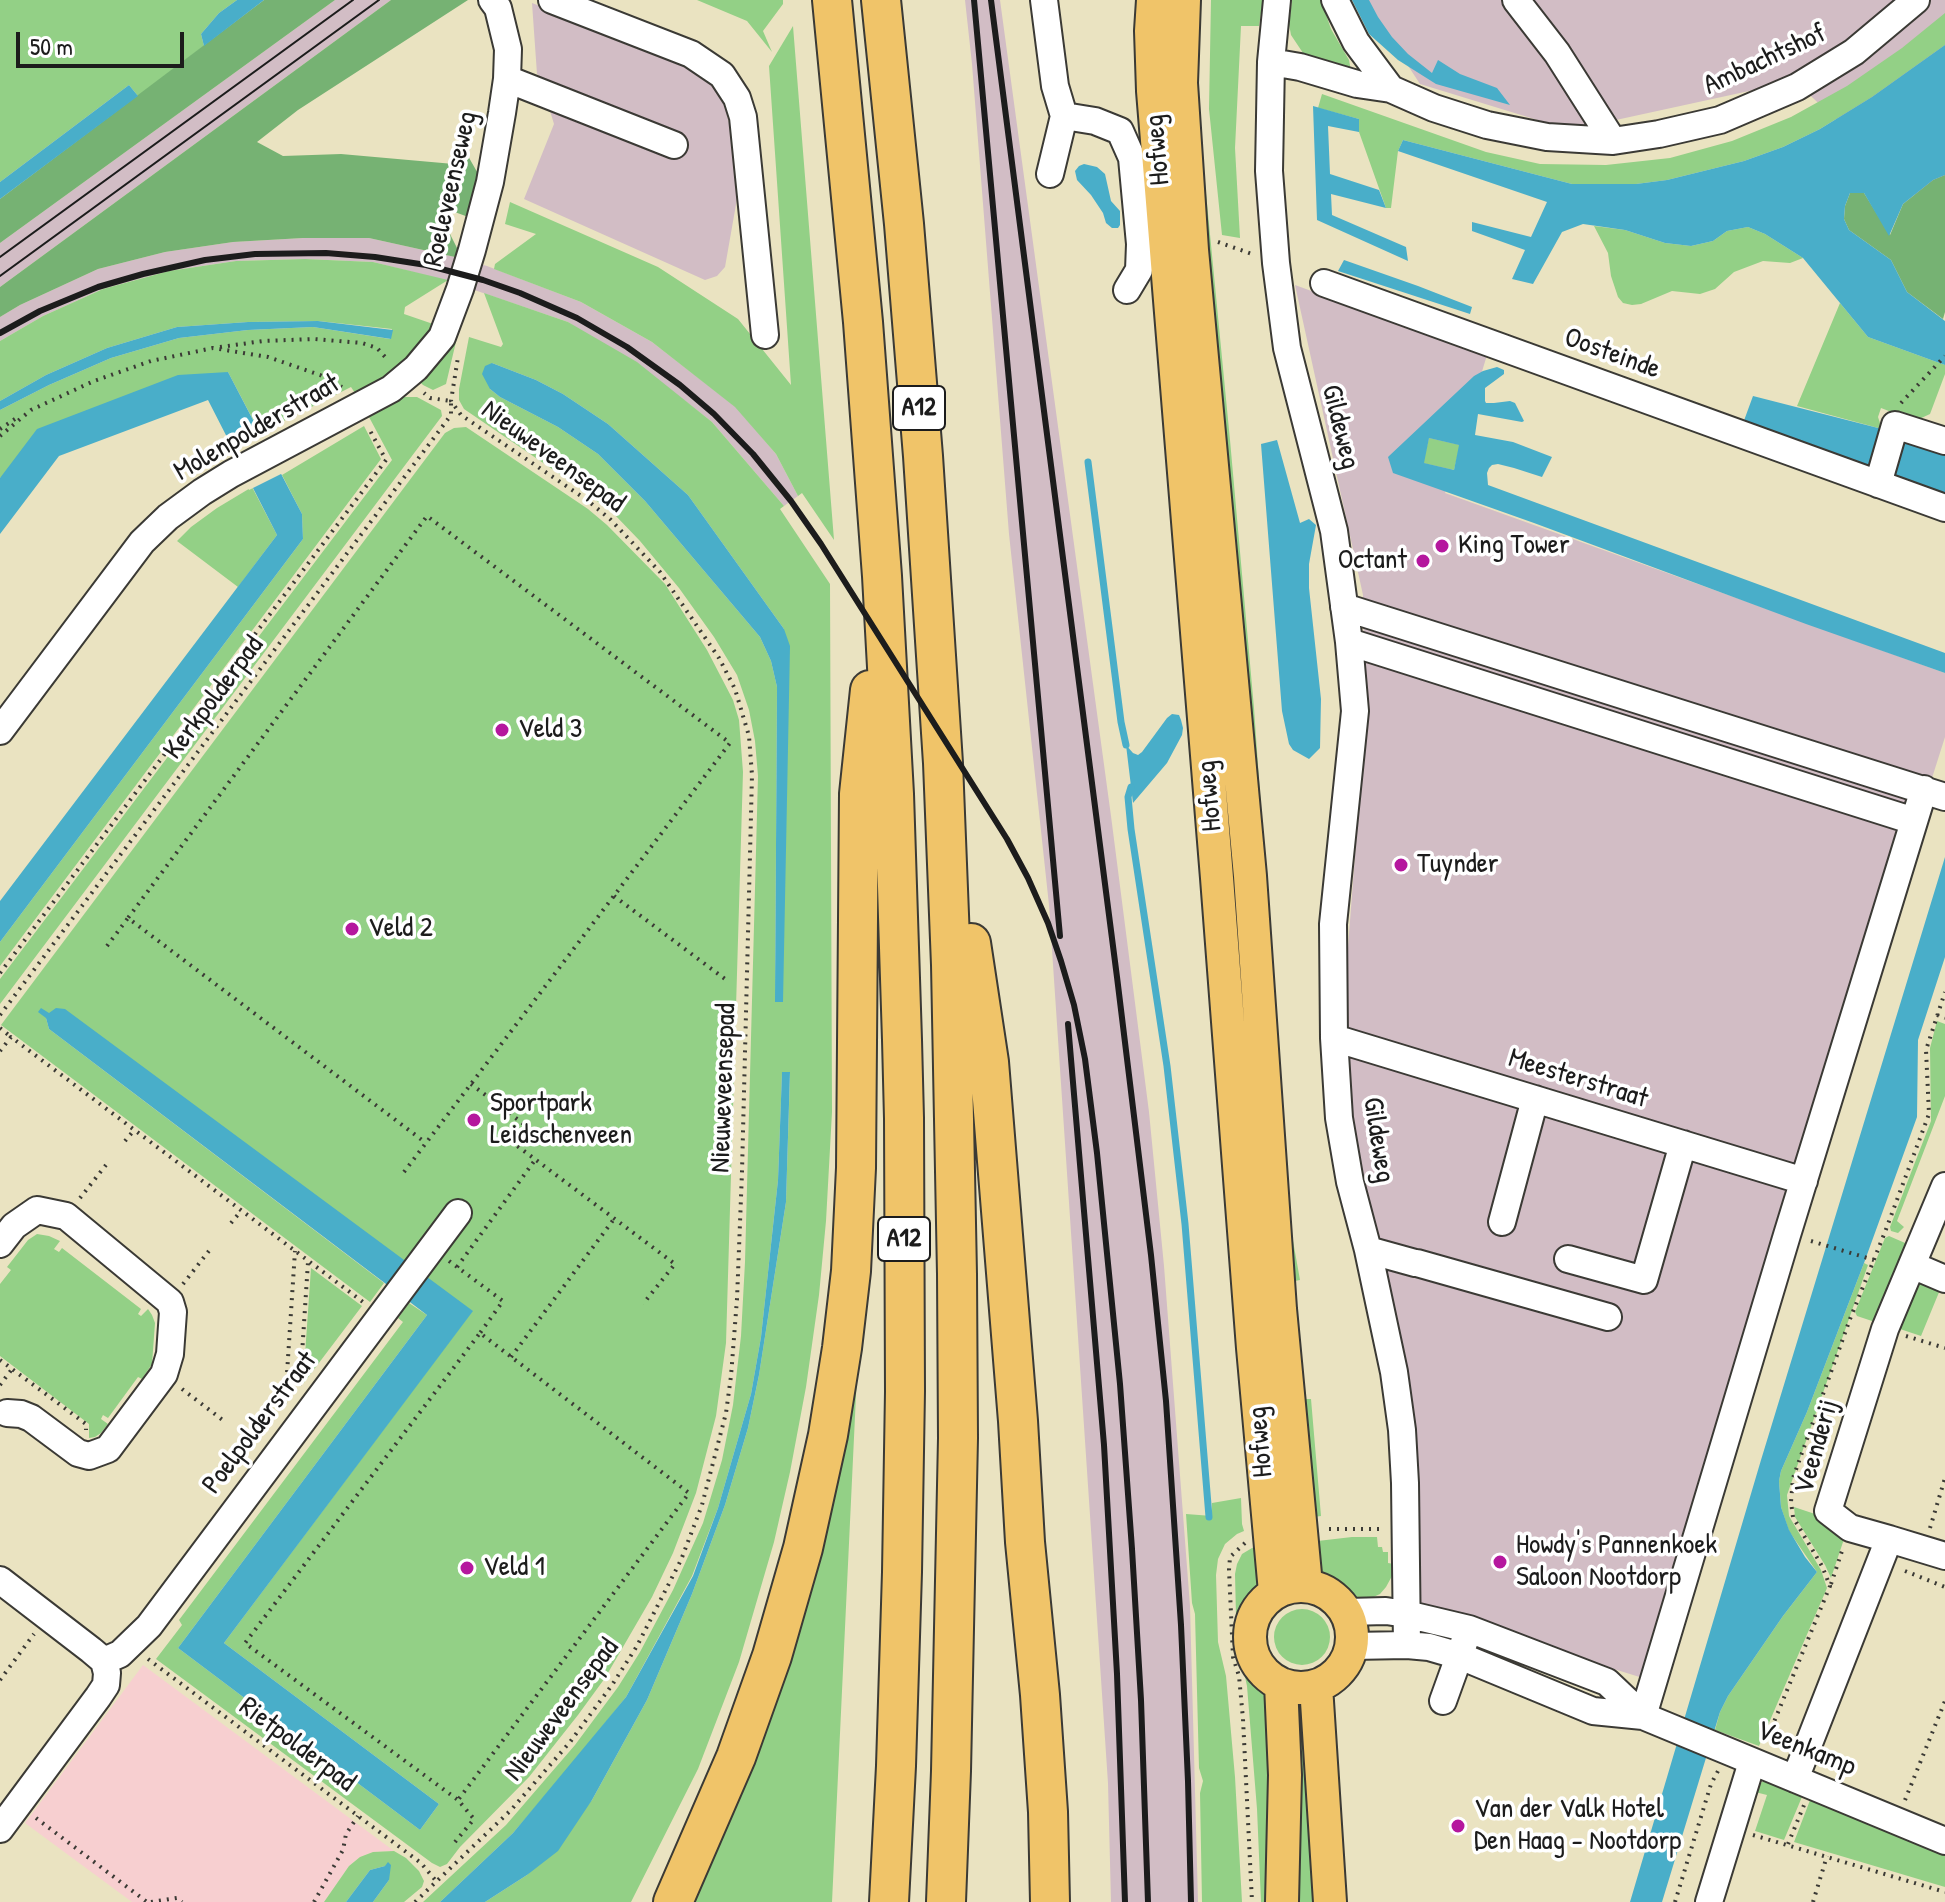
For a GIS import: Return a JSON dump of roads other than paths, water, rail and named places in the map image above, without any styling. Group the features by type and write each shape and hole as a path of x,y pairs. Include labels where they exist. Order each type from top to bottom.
{"highway":[{"name":"A12","path":"832,0 863,322 882,576 894,794 904,1118 902,1572 889,1902"},
{"name":"A12","path":"881,0 921,427 943,763 953,1041 958,1353 946,1902"},
{"name":"A12","path":"673,1902 751,1717 772,1656 795,1578 822,1463 845,1321 856,1168 859,794 882,576"},
{"name":"A12","path":"943,763 989,1062 1025,1542 1040,1695 1050,1898"},
{"name":"A12","path":"649,1902 694,1820 724,1784"}],"main road":[{"name":"Hofweg","path":"1153,0 1153,91 1251,1335 1290,1588"},
{"name":"Hofweg","path":"1184,0 1181,83 1192,250 1250,876 1279,1295 1290,1588"},
{"path":"1290,1588 1319,1588 1330,1593 1347,1612 1352,1629 1352,1646 1348,1660 1329,1680 1316,1686 1299,1688 1281,1684 1259,1666 1250,1640 1251,1626 1264,1601 1290,1588"},
{"path":"1281,1684 1285,1775 1282,1902"},
{"path":"1316,1686 1330,1902"}],"street":[{"name":"Roeleveenseweg","path":"405,378 442,337 460,289 490,182 507,79 508,49 498,8 492,0"},
{"path":"552,0 691,54 722,75 737,98 743,117 765,335"},
{"path":"1044,0 1055,86 1064,116 1050,174"},
{"path":"1271,62 1277,0"},
{"name":"Ambachtshof","path":"1335,0 1356,42 1391,89"},
{"path":"1516,0 1557,53 1613,141"},
{"name":"Ambachtshof","path":"1271,62 1357,84 1391,89 1434,108 1487,125 1547,137 1613,141 1720,120 1797,87 1854,52 1916,0"},
{"name":"Gildeweg","path":"1271,62 1269,171 1287,348 1334,531 1355,711 1333,924 1334,1038 1339,1118 1350,1182 1394,1372 1402,1430 1406,1498 1407,1645"},
{"path":"507,79 674,145"},
{"name":"Hofweg","path":"1064,116 1095,121 1120,131 1132,158 1140,244 1139,270 1127,290"},
{"name":"Oosteinde","path":"1324,283 1880,481 1945,508"},
{"name":"Molenpolderstraat","path":"0,731 142,542 168,517 231,474 391,389 405,378"},
{"path":"1880,481 1894,429 1945,441"},
{"path":"1344,607 1935,793 1914,821 1804,1181 1652,1720"},
{"path":"1349,642 1914,821"},
{"name":"Meesterstraat","path":"1334,1038 1804,1181"},
{"path":"1502,1222 1535,1099"},
{"path":"1568,1259 1644,1280 1683,1144"},
{"name":"Veenderij","path":"1885,1550 1828,1511 1885,1329 1945,1186"},
{"path":"0,1244 14,1226 37,1210 66,1216 170,1302 173,1312 170,1354 164,1374 108,1449 89,1456 78,1453 31,1418 2,1412"},
{"name":"Poelpolderstraat","path":"104,1661 120,1654 149,1626 458,1213"},
{"path":"1368,1250 1608,1317"},
{"path":"1912,1265 1945,1279"},
{"path":"1803,1782 1885,1550 1945,1556"},
{"path":"0,1580 104,1661 107,1673 106,1685 0,1829"},
{"name":"Veenkamp","path":"1347,1612 1386,1611 1469,1629 1607,1682 1652,1720"},
{"path":"1443,1701 1469,1629"},
{"name":"Veenkamp","path":"1352,1646 1429,1647 1460,1656 1593,1711 1652,1720 1945,1841"},
{"path":"1709,1902 1731,1829 1735,1754"}],"water":[{"path":"237,0 264,0 204,46 201,34 219,13"},
{"path":"1352,0 1369,0 1392,37 1432,73 1438,60 1460,74 1497,88 1510,105 1436,84 1398,60 1369,34"},
{"path":"1945,45 1945,175 1933,180 1903,204 1889,236 1864,193 1850,193 1844,219 1849,230 1891,260 1907,292 1945,321 1945,365 1868,337 1803,258 1748,227 1727,231 1713,241 1691,246 1665,243 1625,230 1583,224 1562,232 1533,284 1512,279 1525,250 1472,231 1472,222 1531,237 1547,202 1398,151 1403,140 1572,184 1636,184 1667,180 1744,161 1783,147 1820,129 1872,97"},
{"path":"129,85 138,96 0,199 0,182"},
{"path":"1313,106 1359,119 1359,132 1328,126 1330,174 1379,190 1386,208 1331,194 1332,215 1406,247 1408,261 1317,220"},
{"path":"1084,164 1097,167 1105,174 1111,201 1120,211 1118,228 1106,223 1091,195 1077,180 1075,171"},
{"path":"1344,260 1472,307 1470,314 1338,271"},
{"path":"318,321 393,330 391,339 313,327 179,338 111,358 0,410 0,401 46,375 107,348 177,327"},
{"path":"492,363 563,394 608,424 688,495 784,629 790,646 783,1002 775,1002 777,687 771,661 760,637 645,501 598,454 558,427 490,389 482,374 485,366"},
{"path":"1497,367 1504,370 1504,374 1485,388 1486,403 1515,403 1524,421 1478,414 1475,435 1513,442 1552,457 1542,477 1492,465 1487,473 1488,485 1945,653 1945,673 1393,473 1388,457 1483,371","holes":["1429,438 1459,445 1454,470 1424,463"]},
{"path":"228,372 302,514 303,539 0,942 0,901 277,535 208,400 59,456 0,534 0,478 37,429 178,375"},
{"path":"1753,396 1882,429 1945,453 1945,497 1742,426"},
{"path":"1277,440 1300,523 1309,519 1316,525 1309,564 1309,588 1321,699 1320,748 1309,759 1289,744 1282,711 1261,444"},
{"path":"1172,714 1179,715 1182,735 1167,763 1133,803 1126,745 1138,755"},
{"path":"1945,857 1945,957 1918,1040 1917,1117 1779,1481 1781,1507 1789,1530 1817,1572 1783,1616 1720,1712 1662,1902 1630,1902 1761,1460"},
{"path":"41,1008 49,1013 56,1008 65,1009 473,1311 224,1643 439,1804 420,1830 178,1648 427,1315 49,1029 46,1018 38,1012"},
{"path":"782,1072 790,1072 786,1202 759,1375 748,1428 725,1505 692,1594 647,1700 592,1800 558,1851 485,1902 440,1902 513,1833 626,1697 693,1576 718,1508 751,1394 761,1337 778,1180"},
{"path":"388,1862 391,1865 389,1880 373,1902 346,1902 370,1870 385,1866"}],"waterway":[{"path":"1088,462 1126,745"},
{"path":"1131,787 1128,797 1131,829 1167,1066 1185,1224 1209,1517"}],"tram line":[{"path":"0,257 353,0"},
{"path":"0,276 379,0"}],"railway":[{"path":"974,0 1060,936"},
{"path":"991,0 1151,1255 1166,1401 1181,1625 1191,1902"},
{"path":"0,333 40,311 98,287 205,260 255,254 326,253 426,265 520,293 577,318 627,347 714,414 753,454 791,501 1007,839 1048,923 1074,1005 1085,1059 1097,1153 1120,1384 1141,1700 1148,1902"},
{"path":"1068,1024 1104,1445 1117,1674 1125,1902"}],"place":[{"name":"King Tower","path":"1442,546"},
{"name":"Octant","path":"1423,561"},
{"name":"Veld 3","path":"502,730"},
{"name":"Tuynder","path":"1401,865"},
{"name":"Veld 2","path":"352,929"},
{"name":"Sportpark Leidschenveen","path":"474,1120"},
{"name":"Howdy's Pannenkoek Saloon Nootdorp","path":"1500,1562"},
{"name":"Veld 1","path":"467,1568"},
{"name":"Van der Valk Hotel Den Haag - Nootdorp","path":"1458,1826"}]}
